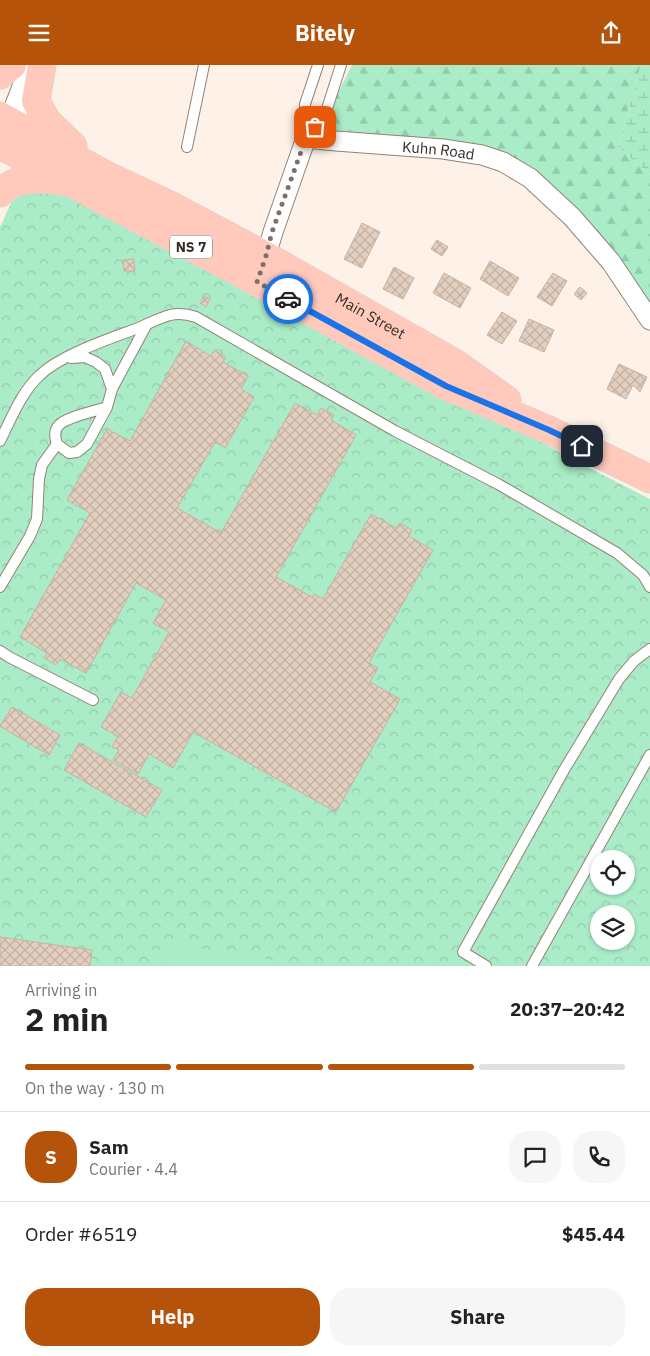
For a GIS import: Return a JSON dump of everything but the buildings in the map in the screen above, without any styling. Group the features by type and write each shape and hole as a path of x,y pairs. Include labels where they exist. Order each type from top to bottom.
{"main road":[{"path":"0,75 12,65"},
{"path":"42,65 36,101 42,114 102,173"},
{"name":"Main Street","path":"3,137 102,173 170,205 266,256 455,363 549,430"},
{"name":"Main Street","path":"3,137 69,181 446,386 549,430 650,479"},
{"path":"0,193 8,185 24,179 69,181"}],"street":[{"path":"3,137 33,65"},
{"path":"257,282 272,232 306,138"},
{"name":"Kuhn Road","path":"306,138 443,149 482,155 503,162 530,178 572,217 611,262 650,320"}],"lane":[{"path":"187,147 204,65"},
{"path":"306,138 305,104 318,65"},
{"path":"306,138 324,115 341,65"},
{"path":"0,441 22,398 32,384 49,367 93,345 170,315 183,314 196,317 395,431 498,484 617,553 643,575 650,587"},
{"path":"56,444 68,453 77,452 87,444 107,407 112,389 147,324"},
{"path":"66,358 85,357 96,362 105,369 112,389"},
{"path":"0,587 30,536 37,519 39,479 42,465 56,444 55,434 58,426 68,419 107,407"},
{"path":"486,966 462,953 564,770 618,679 634,661 650,649"},
{"path":"0,651 93,700"},
{"path":"532,966 650,755"}],"green space":[{"path":"352,65 641,65 618,147 650,175 650,329 588,243 500,161 313,143"},
{"path":"641,65 650,65 650,175 618,147"},
{"path":"26,171 367,346 574,460 650,499 650,966 0,966 0,227"},
{"path":"167,943 301,965 301,966 164,966"}],"way so far":[{"path":"288,299 257,282 272,232 306,138 315,127"}],"route":[{"path":"288,299 446,386 582,446"}]}
